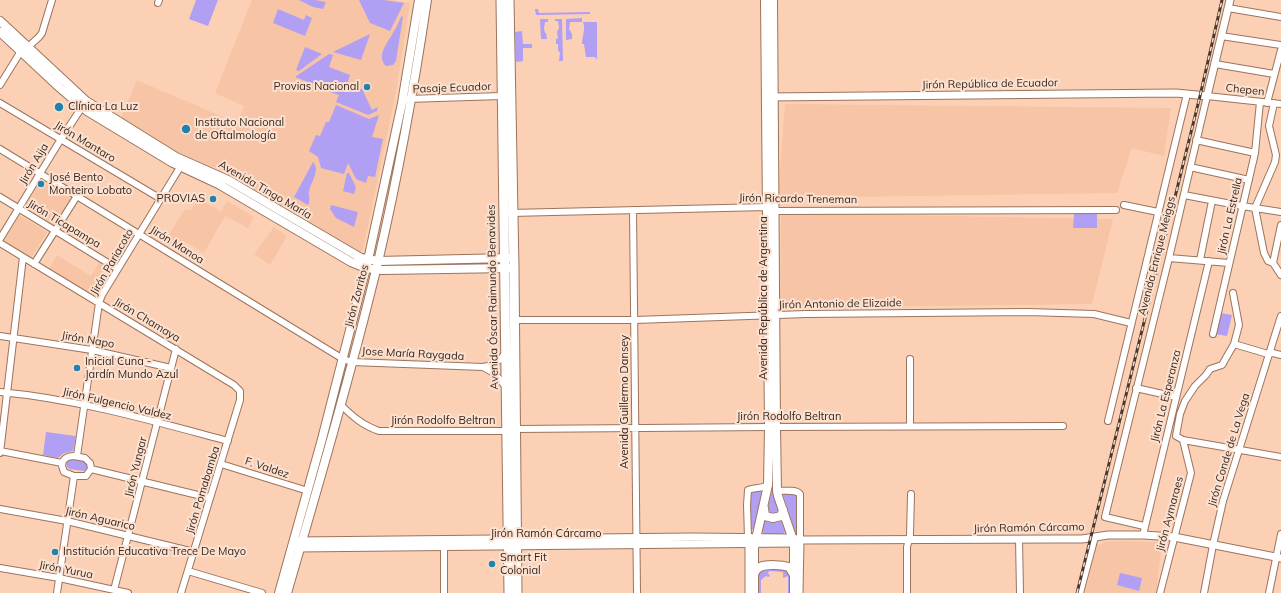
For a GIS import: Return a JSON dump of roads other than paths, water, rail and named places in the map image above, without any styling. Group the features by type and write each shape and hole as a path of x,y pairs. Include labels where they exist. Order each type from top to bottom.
{"main road":[{"name":"Jirón Zorritos","path":"287,593 308,491 366,268 407,99 418,0"},
{"name":"Jirón Zorritos","path":"279,593 297,544 340,404 376,270 407,99 427,0"},
{"name":"Avenida Óscar Raimundo Benavides","path":"501,0 502,96 510,258 506,349 507,388 511,430"},
{"name":"Avenida Óscar Raimundo Benavides","path":"508,213 509,0"},
{"name":"Avenida República de Argentina","path":"765,0 770,97"},
{"name":"Avenida República de Argentina","path":"754,593 752,540 764,508 768,485 772,427 770,97 773,0"},
{"name":"Avenida Tingo María","path":"0,21 25,49 84,104 182,164 220,184 351,262 376,270 510,268"},
{"name":"Avenida Tingo María","path":"0,32 25,49"},
{"name":"Avenida Tingo María","path":"182,164 228,180 352,253 368,260 510,258"},
{"name":"Avenida Óscar Raimundo Benavides","path":"509,593 512,542 511,430 514,320 510,268"},
{"name":"Avenida República de Argentina","path":"772,427 778,491 783,510 795,540 794,593"},
{"path":"764,508 765,516 769,518 779,518 783,510"},
{"name":"Avenida Óscar Raimundo Benavides","path":"512,542 517,593"},
{"path":"754,575 757,570 762,567 784,566 789,567 792,570 794,576"}],"street":[{"path":"0,85 25,49 42,33 52,0"},
{"name":"Avenida Enrique Meiggs","path":"1144,526 1105,517 1169,258 1206,96 1230,0"},
{"path":"1228,8 1281,17"},
{"path":"1222,36 1281,45"},
{"name":"Jirón La Estrella","path":"1213,334 1255,153 1264,102 1281,50"},
{"path":"1215,64 1274,74"},
{"path":"1108,421 1187,94"},
{"name":"Jirón República de Ecuador","path":"770,97 1187,94 1206,96"},
{"name":"Pasaje Ecuador","path":"407,99 502,96"},
{"name":"Chepen","path":"1206,96 1281,104"},
{"name":"Jirón Mantaro","path":"0,103 161,199"},
{"path":"1274,103 1269,131 1276,158 1272,172 1255,208 1264,253 1269,262 1273,263 1281,275"},
{"name":"Jirón Aija","path":"0,239 84,104"},
{"path":"1196,140 1255,153"},
{"name":"Jirón Manoa","path":"0,149 343,359"},
{"name":"Jirón Pariacoto","path":"77,456 99,303 102,295 182,164"},
{"path":"1190,167 1249,180"},
{"path":"1184,195 1281,212"},
{"path":"34,264 78,196"},
{"name":"Jirón Ticapampa","path":"0,197 118,269"},
{"path":"1200,260 1212,201"},
{"path":"1124,205 1158,212"},
{"name":"Jirón Ricardo Treneman","path":"508,213 770,209 1116,210"},
{"name":"Avenida Guillermo Dansey","path":"633,210 637,593"},
{"path":"1273,263 1281,224"},
{"name":"Jirón Chamaya","path":"0,243 176,349 234,385 240,391"},
{"path":"23,258 0,452 62,463"},
{"path":"1169,258 1229,263"},
{"name":"Jirón La Esperanza","path":"1143,535 1209,261"},
{"path":"1233,293 1239,325 1234,344 1222,365 1212,368 1195,386 1180,414 1176,436 1183,440 1281,457"},
{"name":"Jirón Antonio de Elizaide","path":"514,320 635,320 806,314 941,312 1094,314 1131,323"},
{"name":"Jirón Conde de La Vega","path":"1204,593 1223,501 1281,316"},
{"name":"Jirón Napo","path":"0,336 92,350 171,368"},
{"path":"1234,344 1268,354 1273,353 1281,355"},
{"name":"Jirón Yungar","path":"114,590 176,349"},
{"name":"Jose María Raygada","path":"343,359 352,362 483,367 496,363 503,356 506,349"},
{"path":"910,359 910,426"},
{"path":"483,367 499,377 507,388"},
{"path":"1136,388 1176,397"},
{"name":"Jirón Pomabamba","path":"181,593 240,400 240,391"},
{"name":"Jirón Fulgencio Valdez","path":"0,392 37,396 84,406 157,422 228,441"},
{"name":"Jirón Rodolfo Beltran","path":"340,404 356,420 367,427 378,431 1063,426"},
{"name":"Jirón Aymaraes","path":"1161,593 1191,473 1183,440"},
{"path":"77,456 88,460 90,463 91,469 86,476 74,476 64,472 62,463 67,457 77,456"},
{"name":"F. Valdez","path":"221,464 308,491"},
{"path":"91,469 210,498"},
{"path":"57,593 74,476"},
{"path":"752,540 747,507 748,490 763,488 768,485"},
{"path":"778,491 794,491 800,494 795,540"},
{"path":"906,593 907,547 910,534 911,494"},
{"name":"Jirón Aguarico","path":"0,509 67,521 194,552"},
{"path":"1270,593 1279,557 1281,534"},
{"name":"Jirón Ramón Cárcamo","path":"297,544 1082,539 1108,535 1143,535 1174,537 1279,557"},
{"path":"1080,593 1094,537"},
{"path":"1019,539 1020,593"},
{"name":"Avenida República de Argentina","path":"749,593 752,540"},
{"name":"Avenida República de Argentina","path":"795,540 799,593"},
{"name":"Jirón Ramón Cárcamo","path":"355,544 444,546 512,542"},
{"path":"444,546 444,593"},
{"name":"Jirón Yurua","path":"0,568 59,578 128,593"},
{"path":"188,571 262,593"}],"railway":[{"path":"1077,593 1200,96 1222,0"}],"place":[{"name":"Provias Nacional","path":"367,87"},
{"name":"Clínica La Luz","path":"59,107"},
{"name":"Instituto Nacional de Oftalmología","path":"186,129"},
{"name":"José Bento Monteiro Lobato","path":"41,184"},
{"name":"PROVIAS","path":"213,199"},
{"name":"Inicial Cuna - Jardín Mundo Azul","path":"77,368"},
{"name":"Institución Educativa Trece De Mayo","path":"55,552"},
{"name":"Smart Fit Colonial","path":"492,564"}]}
